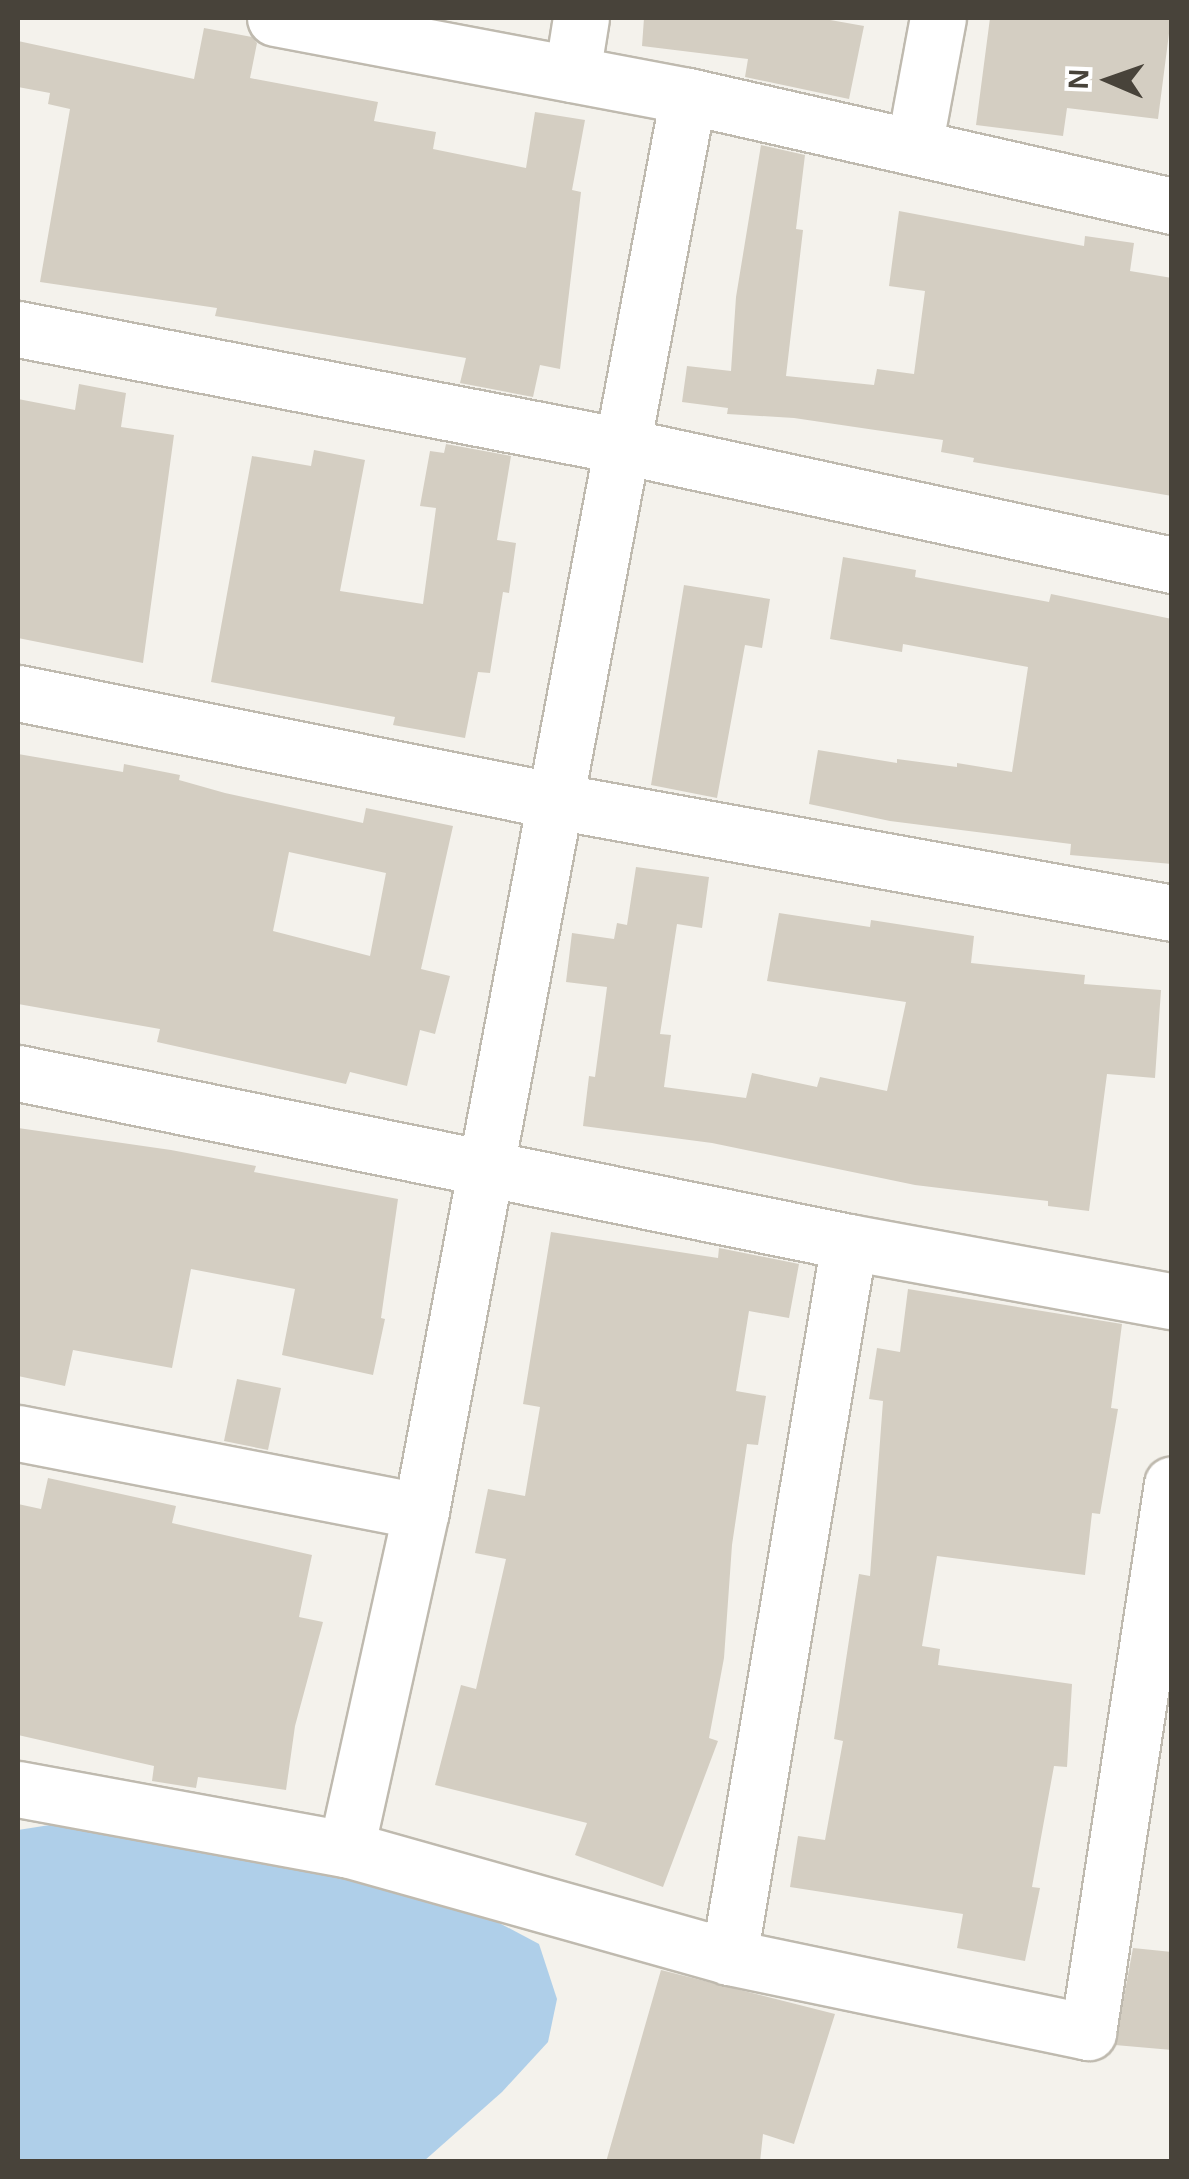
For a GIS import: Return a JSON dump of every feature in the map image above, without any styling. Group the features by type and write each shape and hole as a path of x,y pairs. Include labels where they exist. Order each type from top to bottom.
{"street":[{"path":"275,18 688,96 1172,206"},
{"path":"572,74 582,18"},
{"path":"914,147 938,18"},
{"path":"346,1849 421,1511 688,96"},
{"path":"18,329 623,446 1172,565"},
{"path":"18,693 556,801 1172,914"},
{"path":"18,1073 849,1242 1172,1301"},
{"path":"729,1957 849,1242"},
{"path":"18,1433 421,1511"},
{"path":"18,1789 346,1849 729,1957 1088,2032 1165,1569 1172,1484"}],"water":[{"path":"69,1822 189,1840 471,1908 539,1944 557,1999 548,2042 502,2092 424,2161 18,2162 18,1830"}],"building":[{"path":"644,18 819,18 864,26 849,99 745,77 748,59 642,46"},
{"path":"990,18 1171,18 1158,119 1067,108 1063,136 976,125"},
{"path":"204,28 252,37 257,43 250,78 378,102 374,121 436,132 433,149 526,168 535,112 585,120 572,190 581,192 560,369 540,365 533,397 460,383 466,358 215,316 217,308 40,282 70,109 48,104 50,93 18,87 18,41 194,79"},
{"path":"761,145 805,155 796,229 803,230 786,376 874,385 877,369 914,374 925,291 889,286 899,211 1084,246 1085,236 1134,243 1130,271 1172,278 1172,496 973,462 974,458 941,452 943,440 794,418 727,414 728,408 682,402 687,366 731,371 736,297"},
{"path":"79,384 126,393 121,427 174,435 143,663 18,638 18,399 75,410"},
{"path":"446,444 511,456 497,540 516,543 509,593 503,592 490,673 478,672 465,738 393,725 395,717 211,682 252,456 311,466 314,450 365,460 340,591 423,604 436,508 420,506 430,451 444,453"},
{"path":"843,557 916,570 915,577 1049,602 1051,594 1172,619 1172,864 1070,855 1071,844 890,821 809,804 818,750 897,763 897,759 957,767 957,763 1012,772 1028,667 903,644 902,652 830,639"},
{"path":"684,585 770,599 762,648 745,645 717,798 651,785"},
{"path":"18,754 123,772 124,764 180,775 179,780 225,793 363,823 366,808 453,826 421,969 450,976 435,1034 420,1030 407,1086 350,1072 346,1084 157,1042 160,1029 18,1004","holes":["289,852 386,873 370,956 273,931"]},
{"path":"636,867 709,877 702,928 677,924 660,1034 671,1035 664,1087 746,1098 752,1073 817,1087 820,1077 887,1091 906,1002 767,981 779,913 870,927 871,920 974,936 971,963 1085,975 1084,984 1161,990 1155,1078 1107,1074 1089,1211 1048,1206 1048,1201 915,1185 712,1143 583,1126 589,1076 595,1077 607,987 566,982 572,933 614,939 617,923 627,925"},
{"path":"18,1128 171,1150 256,1166 254,1172 398,1199 381,1318 385,1319 373,1375 282,1355 295,1289 191,1269 172,1368 73,1350 65,1386 18,1376"},
{"path":"551,1232 718,1258 719,1248 799,1264 789,1318 749,1311 736,1391 766,1396 758,1445 747,1444 732,1545 724,1658 709,1738 718,1741 663,1887 575,1855 587,1823 435,1785 461,1685 476,1689 506,1559 475,1553 488,1489 525,1496 540,1407 523,1404"},
{"path":"908,1289 1122,1324 1111,1408 1118,1409 1100,1514 1092,1513 1085,1575 937,1556 922,1646 940,1649 938,1665 1072,1684 1067,1767 1054,1766 1032,1887 1040,1888 1025,1961 957,1948 963,1914 790,1887 798,1836 825,1840 843,1741 834,1739 859,1574 870,1576 883,1401 869,1399 877,1348 900,1352"},
{"path":"237,1379 281,1388 268,1450 224,1441"},
{"path":"48,1478 176,1506 172,1523 312,1555 299,1617 323,1622 295,1726 286,1790 198,1777 196,1788 152,1781 154,1766 18,1735 18,1504 41,1509"},
{"path":"1133,1948 1172,1952 1172,2050 1115,2045"},
{"path":"661,1970 835,2014 794,2144 763,2134 760,2162 606,2162"}]}
